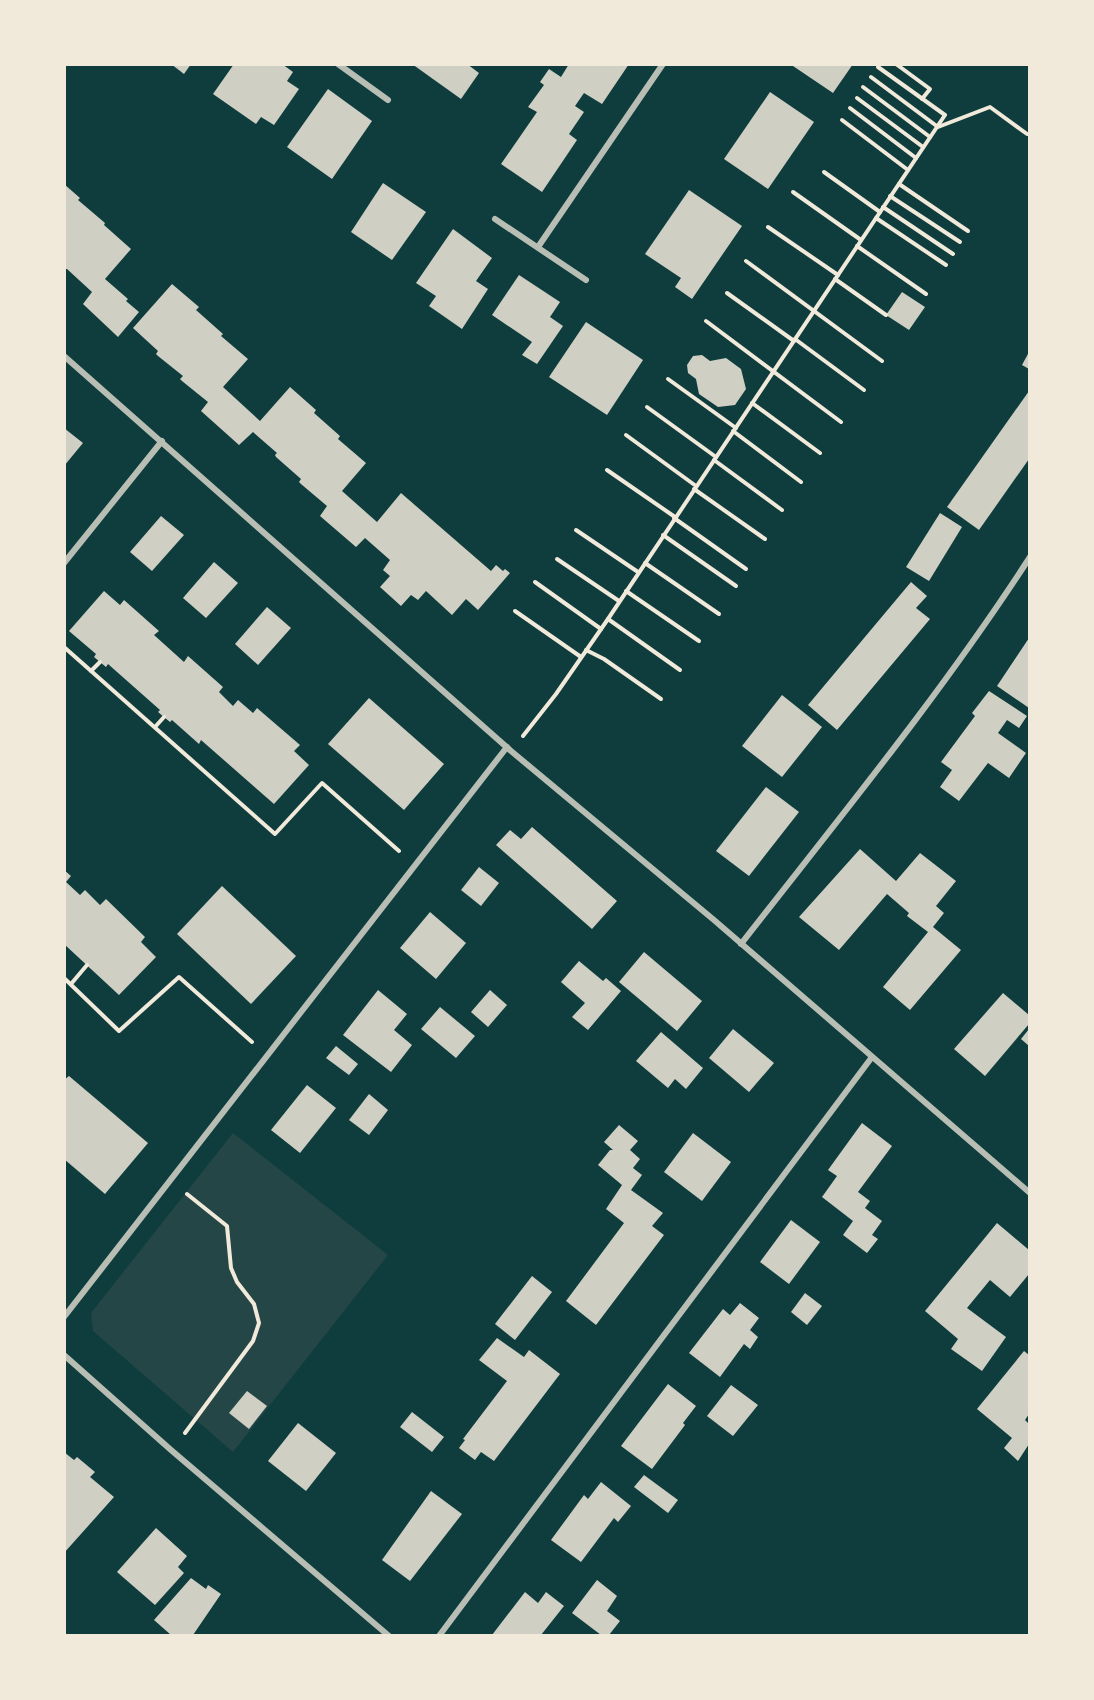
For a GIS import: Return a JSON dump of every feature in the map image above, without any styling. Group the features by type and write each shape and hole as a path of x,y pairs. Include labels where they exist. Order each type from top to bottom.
{"street":[{"path":"338,64 388,100"},
{"path":"538,247 663,64"},
{"path":"495,219 586,280"},
{"path":"64,356 509,748 741,944 1029,1193"},
{"path":"64,563 162,441"},
{"path":"741,944 892,753 993,614 1029,557"},
{"path":"64,1317 415,865 509,748"},
{"path":"439,1635 872,1057"},
{"path":"64,1355 171,1450 388,1635"}],"path":[{"path":"896,64 930,89 922,99"},
{"path":"509,748 556,694 608,619 945,116 878,67"},
{"path":"871,77 938,127"},
{"path":"864,87 930,137"},
{"path":"857,98 923,147"},
{"path":"938,127 990,107 1026,134"},
{"path":"850,108 916,158"},
{"path":"842,120 908,170"},
{"path":"824,172 953,254"},
{"path":"899,184 968,231"},
{"path":"793,192 861,240"},
{"path":"890,196 960,242"},
{"path":"876,218 946,265"},
{"path":"768,226 886,315"},
{"path":"857,246 926,294"},
{"path":"746,261 882,361"},
{"path":"727,293 864,390"},
{"path":"706,321 841,422"},
{"path":"668,379 801,482"},
{"path":"752,403 820,453"},
{"path":"647,407 782,510"},
{"path":"626,435 765,539"},
{"path":"607,470 746,569"},
{"path":"576,530 638,572"},
{"path":"663,536 736,586"},
{"path":"557,559 619,601"},
{"path":"645,563 719,614"},
{"path":"536,582 601,628"},
{"path":"626,591 699,641"},
{"path":"515,611 581,657"},
{"path":"608,619 680,670"},
{"path":"64,647 275,834 322,783 415,865"},
{"path":"586,650 604,659 661,699"},
{"path":"92,671 100,662"},
{"path":"155,727 164,717"},
{"path":"71,984 87,965"},
{"path":"64,978 119,1031 179,977 267,1055"},
{"path":"170,1181 227,1226 231,1268 237,1282 254,1304 259,1323 253,1341 171,1450"}],"shaded area":[{"path":"233,1133 388,1255 233,1452 93,1331 91,1313"}],"building":[{"path":"171,64 191,64 184,74"},
{"path":"234,64 282,64 293,72 287,81 299,89 274,125 261,117 256,124 213,94"},
{"path":"412,64 467,64 479,73 461,99"},
{"path":"569,64 629,64 602,104 584,93 575,106 584,112 569,134 577,140 542,192 501,164 537,112 528,107 544,85 540,82 549,69 561,77"},
{"path":"790,64 853,64 833,93"},
{"path":"328,89 372,121 332,179 287,147"},
{"path":"770,92 814,122 768,189 724,159"},
{"path":"383,183 426,212 392,260 351,232"},
{"path":"64,184 131,249 105,279 139,312 118,337 83,304 92,292 67,269 64,269 66,266 64,264"},
{"path":"689,190 742,226 692,299 675,287 681,278 645,254"},
{"path":"453,229 492,258 476,281 488,289 462,329 429,306 436,296 416,283"},
{"path":"519,275 560,302 550,317 563,326 537,364 522,355 532,342 492,315"},
{"path":"172,284 199,307 196,310 223,334 221,336 248,359 223,387 260,421 290,387 340,436 338,439 366,463 342,491 377,522 401,493 491,571 496,565 510,573 478,610 466,599 452,615 426,591 418,600 411,595 401,606 380,587 390,576 383,570 390,560 365,538 356,547 320,516 327,506 299,482 301,479 253,432 239,445 201,411 208,402 182,381 180,379 183,376 158,356 156,354 158,351 133,328"},
{"path":"902,292 925,307 909,330 886,315"},
{"path":"586,322 643,360 607,415 549,377"},
{"path":"1029,352 1029,369 1022,365"},
{"path":"702,355 710,361 726,358 741,369 746,389 735,405 718,407 699,394 696,379 688,373 687,365 693,356"},
{"path":"1029,391 1029,459 979,530 947,507"},
{"path":"64,428 83,443 64,466"},
{"path":"940,513 962,527 929,581 906,567"},
{"path":"161,516 184,535 152,571 130,552"},
{"path":"214,562 238,583 206,618 183,598"},
{"path":"911,582 927,596 916,608 930,619 837,730 808,705"},
{"path":"104,591 120,605 124,600 159,631 154,635 184,662 188,656 223,687 219,692 233,706 238,700 253,713 257,708 300,745 294,751 309,765 274,804 201,740 199,744 172,720 170,722 158,712 160,710 108,664 106,667 94,657 96,654 69,631"},
{"path":"267,607 291,628 258,665 235,644"},
{"path":"1029,638 1029,708 997,686"},
{"path":"989,691 1027,716 1019,728 1007,720 998,733 1026,753 1009,778 988,763 959,801 940,787 952,770 941,762 975,716 972,713"},
{"path":"782,695 822,727 782,777 742,746"},
{"path":"369,698 444,764 404,810 328,744"},
{"path":"766,787 799,812 749,876 716,851"},
{"path":"532,827 617,901 592,929 496,845 510,830 521,839"},
{"path":"860,849 896,881 920,853 956,881 936,906 944,913 933,927 961,950 910,1010 883,987 928,932 907,916 909,913 887,894 839,950 799,917"},
{"path":"479,867 499,883 481,906 461,890"},
{"path":"64,870 71,876 66,882 80,895 85,890 100,905 106,899 145,937 141,942 156,957 119,995 64,944"},
{"path":"222,886 296,956 251,1004 177,934"},
{"path":"430,912 466,943 436,979 400,948"},
{"path":"644,952 702,1001 677,1031 619,982"},
{"path":"579,961 603,981 606,978 621,991 588,1030 572,1017 585,1003 561,982"},
{"path":"378,990 407,1014 394,1030 412,1045 391,1072 343,1035"},
{"path":"490,990 507,1005 488,1027 471,1012"},
{"path":"1003,993 1029,1015 1029,1024 985,1076 954,1049"},
{"path":"440,1007 475,1036 456,1058 421,1029"},
{"path":"733,1029 774,1063 749,1092 709,1058"},
{"path":"1029,1029 1029,1046 1021,1039"},
{"path":"661,1032 703,1068 686,1089 675,1079 668,1088 636,1061"},
{"path":"336,1046 358,1064 349,1075 326,1058"},
{"path":"69,1076 148,1143 105,1194 64,1159 64,1080"},
{"path":"307,1085 336,1108 300,1153 271,1130"},
{"path":"369,1094 388,1110 369,1135 349,1120"},
{"path":"862,1123 892,1146 858,1192 870,1201 865,1208 882,1221 872,1235 878,1239 867,1253 843,1235 853,1221 822,1197 837,1176 828,1170"},
{"path":"619,1125 638,1141 630,1150 640,1159 633,1168 642,1175 631,1190 663,1213 652,1226 664,1235 596,1325 566,1301 624,1223 606,1209 622,1185 598,1165 610,1150 613,1150 604,1142"},
{"path":"693,1133 731,1162 702,1201 664,1172"},
{"path":"791,1220 820,1242 789,1284 760,1262"},
{"path":"997,1223 1029,1250 1029,1274 1010,1297 990,1280 967,1308 1006,1337 982,1371 951,1349 958,1339 925,1311"},
{"path":"532,1276 552,1292 515,1340 495,1324"},
{"path":"805,1293 822,1306 807,1325 791,1312"},
{"path":"740,1303 759,1318 750,1330 758,1337 750,1349 744,1344 720,1377 689,1353 723,1309 730,1315"},
{"path":"497,1338 524,1357 529,1350 560,1374 494,1461 481,1452 475,1460 459,1448 465,1440 463,1439 507,1381 479,1360"},
{"path":"1024,1351 1029,1355 1029,1414 1025,1420 1029,1424 1029,1444 1018,1461 1004,1448 1012,1438 977,1409"},
{"path":"668,1384 696,1406 683,1423 685,1425 652,1469 621,1446"},
{"path":"731,1385 758,1405 733,1436 707,1416"},
{"path":"247,1391 267,1406 249,1429 229,1413"},
{"path":"412,1412 444,1437 432,1452 400,1427"},
{"path":"298,1423 336,1453 306,1491 268,1461"},
{"path":"64,1452 74,1460 77,1457 95,1472 90,1477 114,1497 64,1553"},
{"path":"644,1475 678,1500 668,1513 634,1487"},
{"path":"601,1482 631,1506 618,1522 614,1518 581,1562 551,1540 584,1495 588,1499"},
{"path":"431,1491 462,1514 410,1581 382,1560"},
{"path":"156,1528 187,1556 178,1567 184,1573 155,1605 117,1572"},
{"path":"191,1578 206,1589 208,1585 221,1594 193,1635 171,1635 154,1620"},
{"path":"597,1580 617,1596 607,1611 620,1621 609,1635 601,1635 572,1613"},
{"path":"525,1592 538,1603 546,1592 564,1606 541,1635 492,1635"}]}
